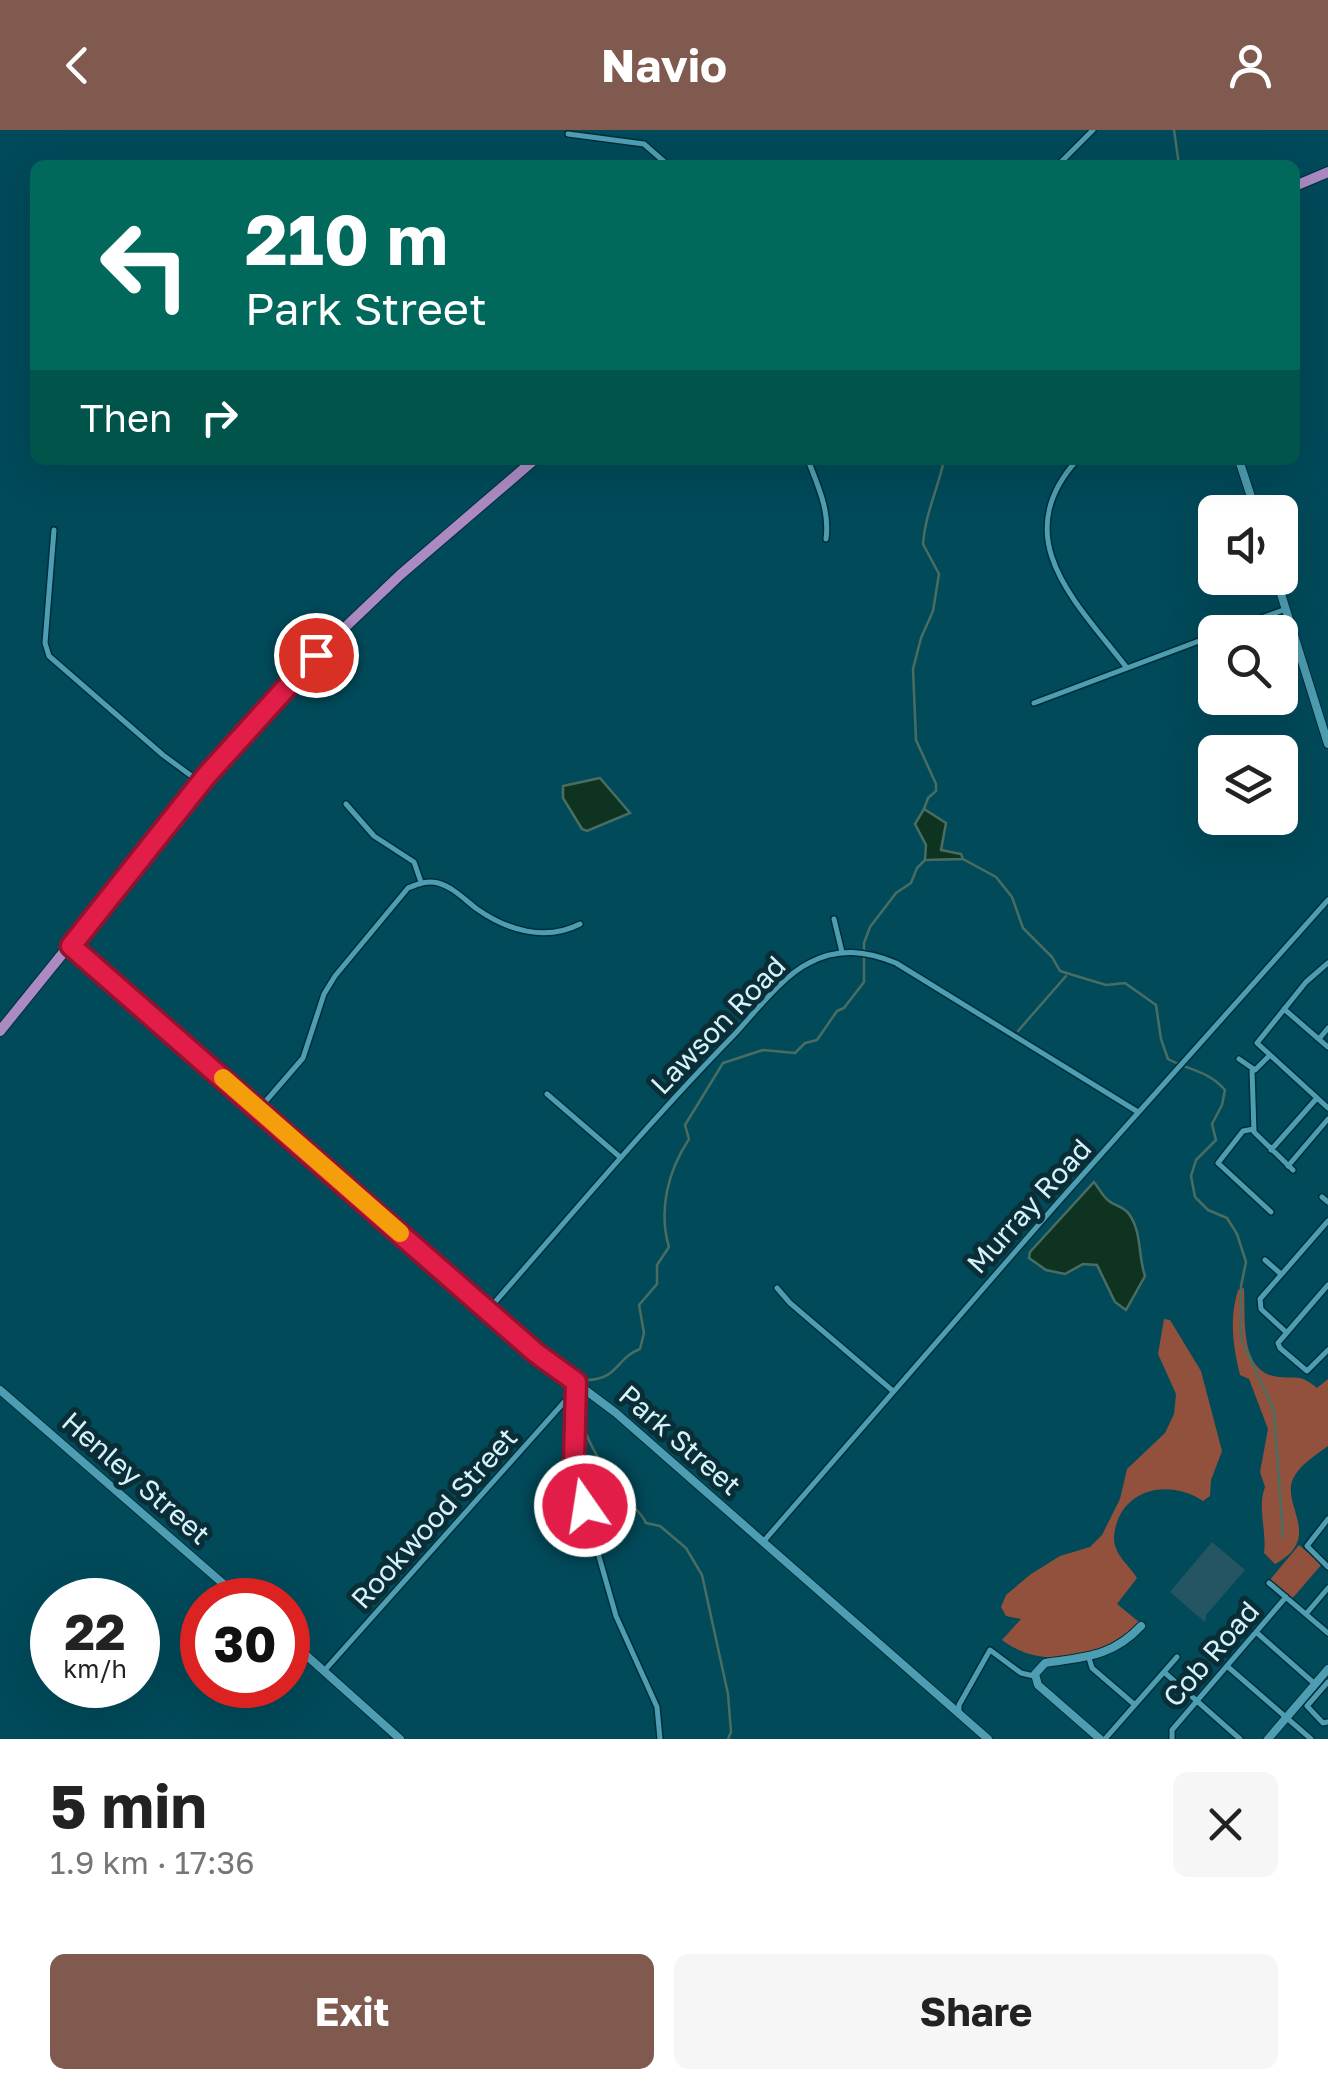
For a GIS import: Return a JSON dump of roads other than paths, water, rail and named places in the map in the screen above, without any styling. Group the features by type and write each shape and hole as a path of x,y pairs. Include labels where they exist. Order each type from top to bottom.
{"main road":[{"path":"1300,184 1328,172"},
{"path":"0,1031 200,783 316,655 400,574 528,465"}],"street":[{"path":"1063,160 1093,130"},
{"path":"568,134 644,144 662,160"},
{"path":"810,465 824,500 826,540"},
{"path":"1072,465 1049,502 1046,538 1062,583 1126,668"},
{"path":"1241,465 1250,495"},
{"path":"54,530 45,643 49,656 200,783"},
{"path":"1281,595 1324,715 1328,744"},
{"path":"1269,615 1286,609"},
{"path":"1034,703 1198,641"},
{"path":"346,804 374,836 414,862 421,882"},
{"path":"258,1109 302,1058 324,994 335,976 408,888 421,882 436,882 513,929 535,933 566,931 580,924"},
{"name":"Murray Road","path":"763,1542 1328,900"},
{"path":"834,919 842,952 870,952 896,963 1138,1112"},
{"name":"Park Street","path":"71,946 575,1387 616,1412 970,1723"},
{"name":"Lawson Road","path":"488,1310 700,1070 798,970 842,952"},
{"path":"1328,963 1284,1008 1258,1042 1328,1108"},
{"path":"1284,1008 1328,1047"},
{"path":"1319,1039 1328,1028"},
{"path":"1252,1070 1269,1056"},
{"path":"1239,1058 1252,1070 1254,1128 1259,1140 1291,1168 1328,1120"},
{"path":"547,1094 621,1158"},
{"path":"1271,1150 1317,1098"},
{"path":"1254,1128 1243,1130 1218,1164 1271,1212"},
{"path":"1286,1332 1259,1306 1260,1300 1328,1221"},
{"path":"1265,1260 1281,1274"},
{"path":"1328,1285 1286,1332 1279,1346 1307,1371 1328,1350"},
{"path":"777,1288 790,1304 893,1391"},
{"path":"575,1387 576,1476 616,1616 657,1707 660,1739"},
{"name":"Rookwood Street","path":"324,1671 575,1387"},
{"name":"Henley Street","path":"0,1390 217,1578"},
{"path":"1328,1519 1308,1546 1328,1567"},
{"path":"1269,1583 1328,1633"},
{"path":"1306,1614 1328,1588"},
{"name":"Cob Road","path":"1172,1739 1172,1730 1286,1597"},
{"path":"1034,1676 1045,1663 1089,1657 1122,1645 1141,1626"},
{"path":"1256,1632 1316,1684"},
{"path":"959,1712 958,1707 990,1650 1021,1673 1034,1676"},
{"path":"1089,1657 1092,1668 1135,1705"},
{"path":"1034,1676 1038,1685 1103,1739 1176,1657"},
{"path":"310,1659 400,1739"},
{"path":"1227,1666 1312,1739"},
{"path":"1268,1739 1328,1670"},
{"path":"1164,1672 1240,1739"},
{"path":"1328,1682 1308,1706 1324,1723 1328,1722"},
{"name":"Park Street","path":"940,1696 988,1739"},
{"path":"1297,1739 1303,1732"}],"waterway":[{"path":"1174,130 1178,160"},
{"path":"924,809 936,791 936,784 916,740 913,669 933,611 939,574 923,544 943,465"},
{"path":"963,859 996,877 1012,897 1023,928 1052,957 1060,971 1106,985 1125,983 1156,1005 1168,1059 1205,1075 1225,1090 1212,1124 1216,1140 1196,1160 1191,1176 1195,1197 1208,1210 1227,1218 1246,1262 1241,1286 1241,1338 1274,1411 1283,1537"},
{"path":"728,1739 728,1694 702,1575 686,1548 660,1526 646,1523 608,1472 584,1427 581,1396 587,1380 612,1372 640,1349 644,1333 639,1305 657,1284 657,1265 669,1247 665,1205 675,1164 689,1139 685,1125 723,1063 763,1050 795,1053 805,1043 817,1040 864,982 864,943 870,927 896,893 911,883 925,860"},
{"path":"1018,1031 1066,976"}]}
